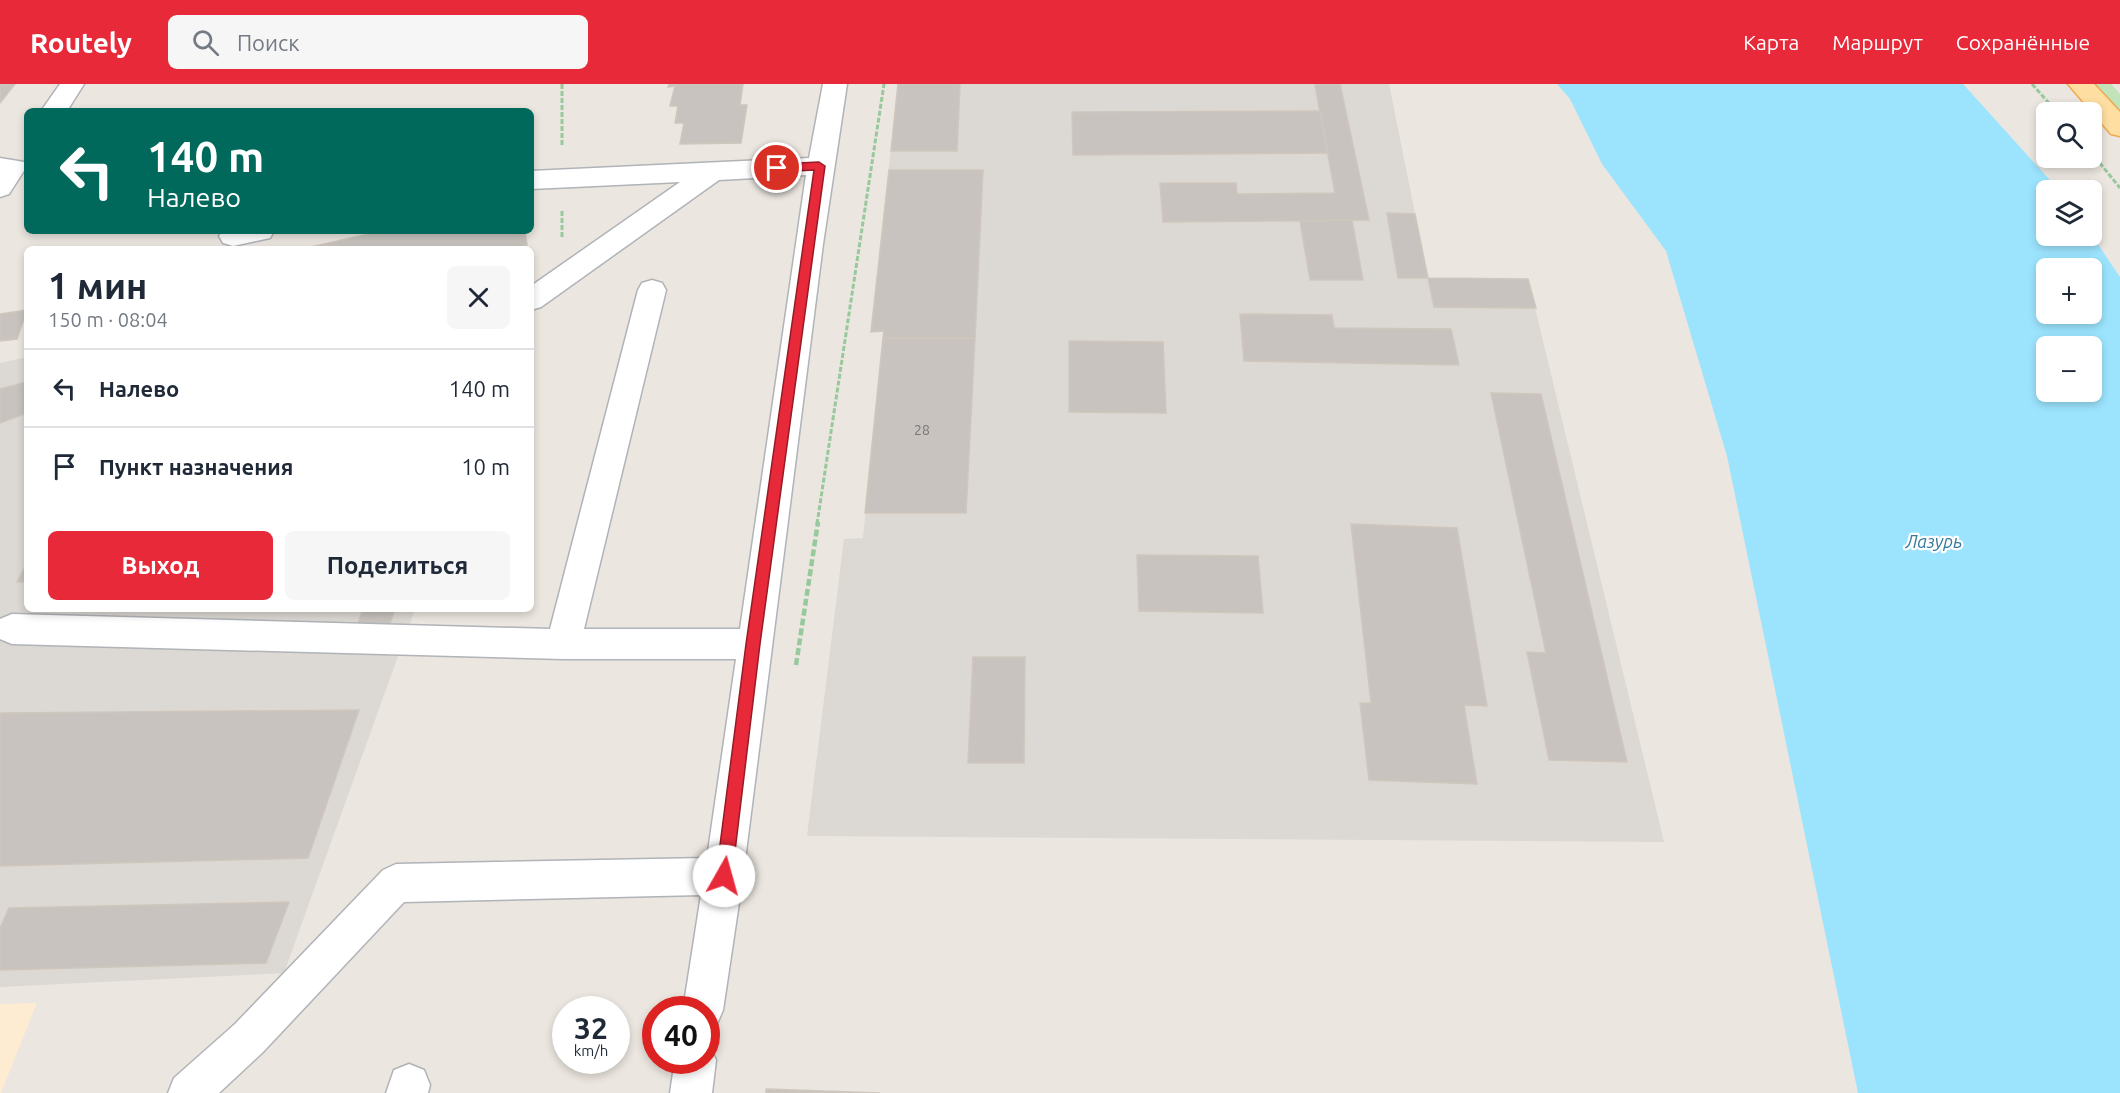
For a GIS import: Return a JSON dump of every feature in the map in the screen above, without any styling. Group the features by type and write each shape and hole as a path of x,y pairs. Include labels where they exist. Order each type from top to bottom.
{"main road":[{"path":"2080,84 2120,128"}],"street":[{"path":"56,108 72,84"},
{"path":"706,996 819,166 835,84"},
{"path":"534,180 819,166"},
{"path":"534,298 713,171"},
{"path":"233,236 244,234"},
{"path":"563,644 652,290"},
{"path":"12,629 563,644 753,644"},
{"path":"189,1093 249,1038 396,883 724,876"},
{"path":"691,1093 694,1074"}],"path":[{"path":"796,668 884,84"},
{"path":"2032,84 2048,102"},
{"path":"2102,166 2120,188"}],"shaded area":[{"path":"898,84 1389,84 1428,278 1528,279 1664,842 807,836 844,539 863,538 884,332 871,332"},
{"path":"24,358 24,612 414,612 284,973 0,987 0,363"},
{"path":"37,1003 1,1093 0,1093 0,1004"}],"green space":[{"path":"2091,84 2111,84 2120,94 2120,117"}],"water":[{"name":"Лазурь","path":"1557,84 1963,84 2036,165 2036,168 2039,168 2050,180 2036,180 2036,246 2099,246 2120,277 2120,1093 1858,1093 1727,456 1666,251 1602,164 1570,99"}],"building":[{"path":"0,84 15,84 0,103"},
{"path":"669,84 743,84 740,105 747,105 741,143 680,144 684,123 675,123 678,106 670,106 675,86 668,87"},
{"path":"898,84 960,84 957,151 891,151"},
{"path":"1340,84 1369,220 1163,222 1160,183 1236,183 1237,194 1335,193 1315,85"},
{"path":"1320,111 1328,153 1073,155 1072,112"},
{"path":"889,170 983,170 975,338 883,338 884,331 871,332"},
{"path":"1387,213 1415,214 1428,278 1398,278"},
{"path":"1352,220 1363,280 1310,280 1300,221"},
{"path":"369,234 525,234 527,245 523,246 315,246"},
{"path":"1428,278 1528,279 1536,308 1434,307"},
{"path":"24,310 24,319 17,339 0,341 0,314"},
{"path":"1240,314 1332,315 1334,328 1451,329 1459,365 1244,361"},
{"path":"883,338 975,338 966,513 865,513"},
{"path":"1069,341 1163,342 1166,413 1069,412"},
{"path":"24,383 24,414 0,423 0,389"},
{"path":"1491,393 1541,394 1627,762 1549,760 1527,652 1546,653"},
{"path":"1351,524 1457,528 1487,706 1464,705 1477,784 1369,780 1360,703 1371,703"},
{"path":"1137,555 1258,556 1263,613 1139,611"},
{"path":"24,569 24,582 17,582"},
{"path":"362,612 394,612 389,626 357,626"},
{"path":"973,657 1025,657 1024,763 968,763"},
{"path":"359,710 308,858 0,866 0,713"},
{"path":"289,902 266,963 0,970 0,928 9,908"},
{"path":"766,1089 880,1093 766,1093"}],"route":[{"path":"724,876 753,644 819,166 777,168"}]}
